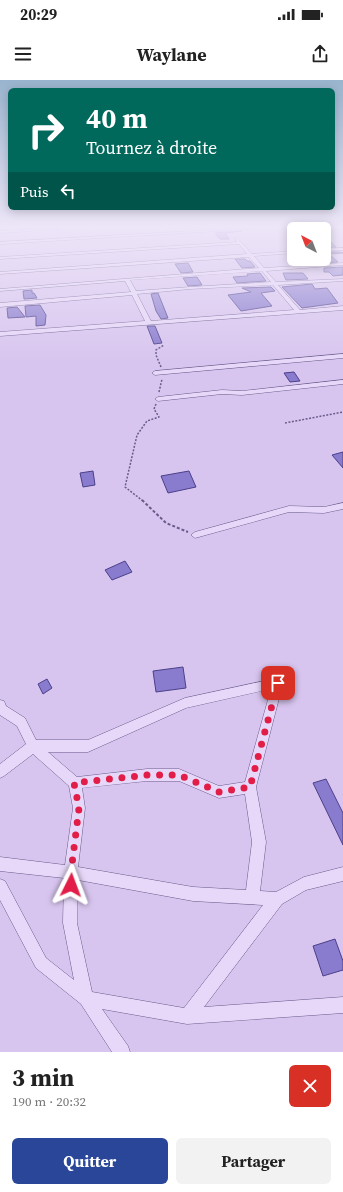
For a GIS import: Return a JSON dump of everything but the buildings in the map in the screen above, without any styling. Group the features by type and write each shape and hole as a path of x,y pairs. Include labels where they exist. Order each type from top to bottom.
{"street":[{"path":"0,273 22,271"},
{"path":"0,290 127,278 227,271"},
{"path":"265,271 298,311"},
{"path":"127,278 149,323"},
{"path":"0,305 134,293 343,280"},
{"path":"0,334 343,308"},
{"path":"155,373 343,356"},
{"path":"158,399 222,392 242,393 343,382"},
{"path":"196,535 289,509 324,510 343,506"},
{"path":"0,772 33,746 88,746 185,703 278,683 250,787 259,842 252,898"},
{"path":"0,705 2,710 21,722 33,746 74,783 79,808 71,872 70,923 86,1000"},
{"path":"74,783 147,775 179,775 219,792 250,787"},
{"path":"0,864 71,872 193,894 277,899"},
{"path":"187,1016 277,899 304,884 343,874"},
{"path":"0,886 41,963 86,1000 122,1052"},
{"path":"86,1000 187,1016 343,1005"}],"path":[{"path":"164,345 156,350 156,355 162,372 158,399 154,409 159,417 147,421 135,439 129,477 125,487 145,502 166,523 196,535"},
{"path":"285,422 343,412"}],"route":[{"path":"71,885 71,872 79,808 74,783 147,775 179,775 219,792 250,787 278,683"}]}
